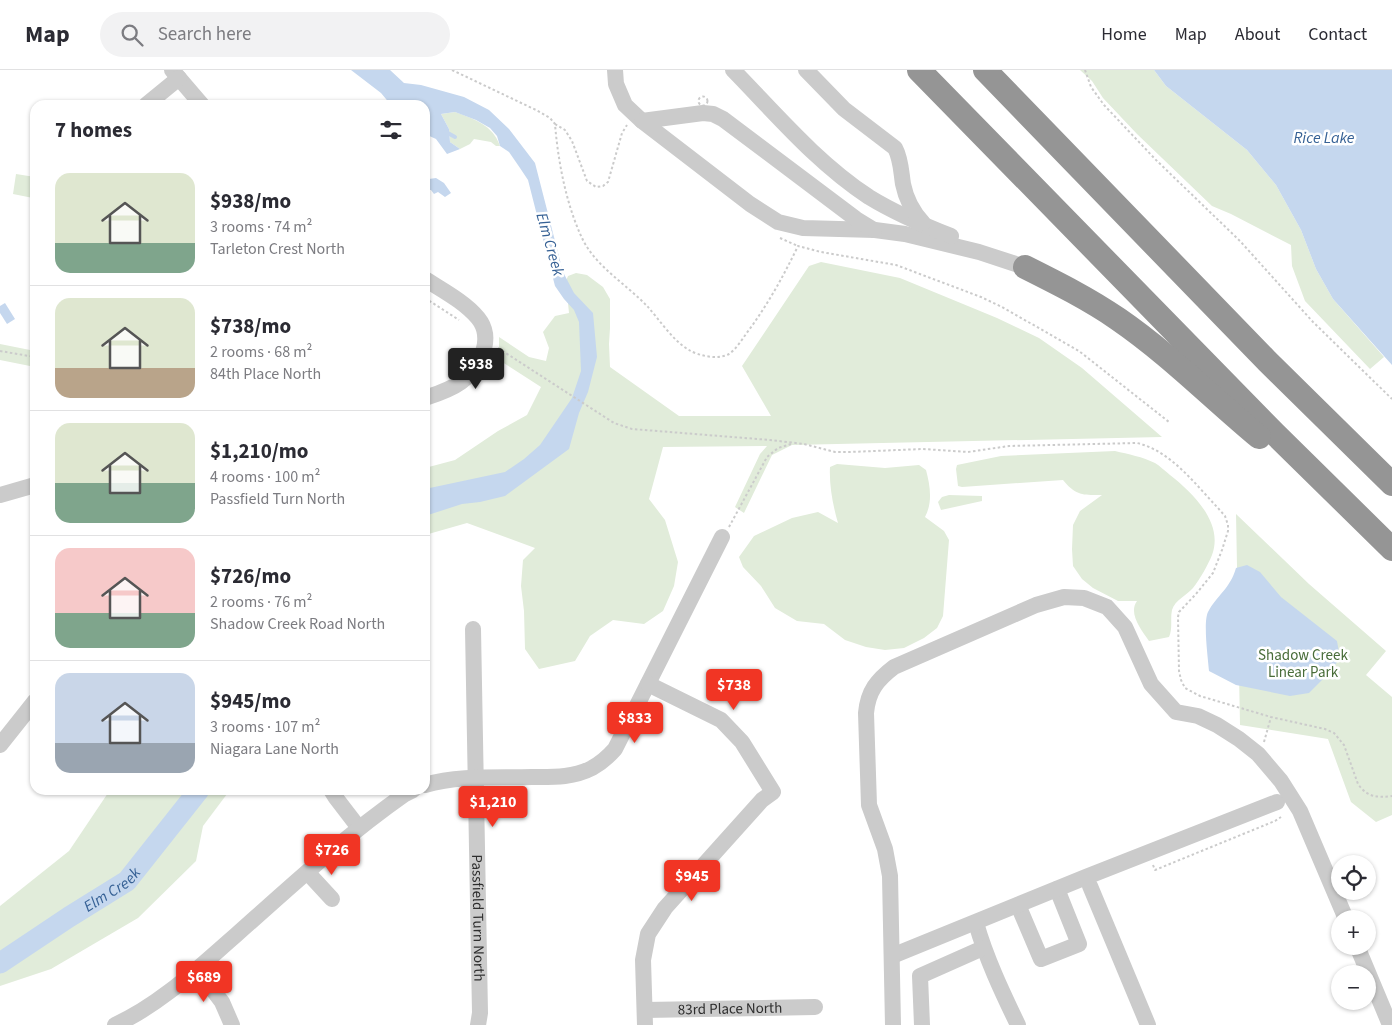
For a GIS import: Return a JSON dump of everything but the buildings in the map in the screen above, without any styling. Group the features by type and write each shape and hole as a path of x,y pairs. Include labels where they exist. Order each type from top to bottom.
{"highway":[{"path":"919,70 1274,434 1389,546"},
{"path":"985,70 1267,361 1392,484"},
{"path":"1025,267 1073,291 1118,319 1153,345 1313,484 1389,546"}],"street":[{"path":"615,70 616,84 634,123 778,222 803,228 875,230 905,234 941,242 1025,267"},
{"path":"733,70 819,158 849,182 888,208 925,226 1025,267"},
{"path":"806,70 844,109 895,148 899,156 909,204 925,226"},
{"path":"151,100 175,74 198,100"},
{"path":"634,123 703,113 713,114 723,119 856,219 875,230"},
{"path":"430,282 478,318 484,330 486,341 482,358 470,375 446,391 430,396"},
{"path":"0,495 30,486"},
{"path":"430,784 452,779 575,775 591,769 604,760 615,749 722,537"},
{"path":"893,1025 890,876 885,849 869,805 866,713 868,698 879,678 894,667 1036,604 1064,597 1084,598 1107,607 1125,627 1151,684 1176,712 1198,716 1217,724 1258,754 1281,781 1300,811 1342,910"},
{"name":"Passfield Turn North","path":"473,629 480,1013 478,1025"},
{"path":"645,1017 643,960 648,934 656,920 753,810 773,792 742,742 721,720 648,684"},
{"path":"0,745 30,706"},
{"path":"334,795 359,828"},
{"path":"115,1025 150,1005 197,969 359,828 404,795"},
{"path":"892,956 1057,889 1280,808"},
{"path":"308,873 332,900"},
{"path":"1090,886 1148,1025"},
{"path":"1018,905 1041,960 1079,944 1057,889"},
{"path":"976,923 983,948 1018,1025"},
{"path":"922,1025 920,976 983,948"},
{"path":"1362,955 1390,1025"},
{"path":"197,969 222,1002 232,1025"},
{"name":"83rd Place North","path":"645,1017 815,1007"}],"path":[{"path":"452,70 536,110 565,130 572,141 587,181 596,187 603,186 608,182 622,133 634,123"},
{"path":"1085,70 1091,87 1104,105 1156,160 1240,241 1313,322 1392,400"},
{"path":"555,124 564,182 573,217 586,246 594,256 646,304 688,349 707,356 722,356 730,353 752,327 776,289 798,246 821,252 896,265 981,297 1079,351 1169,422"},
{"path":"430,301 463,322"},
{"path":"486,341 492,343 614,423 632,429 770,440 804,444 835,452 924,449 968,452 1009,446 1137,443 1153,448 1172,462 1218,508 1225,516 1228,525 1222,550 1213,573 1179,612 1179,672 1185,688 1191,693 1206,698 1334,733 1344,745 1358,784 1362,789 1371,796 1392,796"},
{"path":"0,351 30,356"},
{"path":"722,537 767,458 778,448 794,443"},
{"path":"1152,862 1155,870 1275,821 1280,808"}],"green space":[{"path":"1080,70 1154,70 1166,86 1247,150 1276,185 1301,230 1316,269 1333,299 1384,357 1370,369 1305,301 1292,266 1291,245 1212,206 1137,134 1103,98 1092,81"},
{"path":"455,112 476,120 488,128 500,146 496,146 491,142 474,139 470,144 460,149 450,142 449,129 441,114"},
{"path":"16,174 30,176 30,197 13,194"},
{"path":"821,262 900,278 997,318 1039,338 1082,368 1162,437 792,445 772,455 744,513 735,507 760,454 767,446 663,447 649,499 665,520 678,562 674,586 663,611 644,624 613,620 590,636 575,661 539,669 525,649 521,586 523,560 535,548 467,523 430,534 430,467 455,460 498,431 527,415 541,387 499,360 499,337 529,357 546,361 549,348 543,332 555,316 569,313 568,303 562,290 568,276 576,273 587,275 603,287 610,299 610,367 679,416 771,416 742,366 809,266"},
{"path":"0,344 30,350 30,366 0,360"},
{"path":"1115,451 1146,459 1161,467 1197,500 1210,520 1214,532 1215,543 1206,567 1193,588 1178,600 1172,610 1169,637 1149,641 1139,627 1135,616 1134,611 1137,601 1118,601 1093,588 1082,579 1073,566 1073,525 1080,511 1102,495 1080,494 1063,480 958,486 957,465 1001,456"},
{"path":"837,464 885,468 919,465 926,470 930,488 930,499 925,517 944,531 949,540 943,616 937,628 924,638 904,648 885,650 866,647 845,640 824,624 797,621 775,608 761,586 743,567 739,557 754,536 792,518 818,512 838,523 834,510 830,474 830,467"},
{"path":"949,495 982,496 982,501 941,510 938,502 942,497"},
{"name":"Shadow Creek Linear Park","path":"1236,514 1309,584 1386,651 1366,675 1392,697 1392,815 1376,822 1351,802 1328,739 1240,725"},
{"path":"107,795 226,795 203,826 196,861 138,918 51,969 0,986 0,906 69,851"}],"water":[{"path":"351,70 390,70 404,83 421,85 464,97 489,110 509,129 535,163 563,272 574,293 593,313 597,357 588,392 579,413 569,449 505,496 462,504 430,514 430,488 505,472 540,445 572,398 581,371 579,322 574,310 555,286 528,180 509,152 500,146 497,136 490,128 476,120 455,112 441,114 449,129 450,142 460,149 447,154 436,139 430,136 430,100 387,100 381,93"},
{"name":"Rice Lake","path":"1154,70 1392,70 1392,365 1333,299 1316,269 1301,230 1276,185 1247,150 1166,86"},
{"path":"436,178 444,183 451,193 445,197 438,192 434,194 430,190 430,179"},
{"path":"5,303 15,319 7,324 0,313 0,306"},
{"path":"1247,565 1260,572 1281,597 1337,641 1340,658 1330,672 1309,693 1290,696 1236,685 1209,671 1206,632 1208,612 1227,587 1236,568"}],"waterway":[{"path":"446,132 455,137"},
{"name":"Elm Creek","path":"0,963 127,881 195,795"}]}
